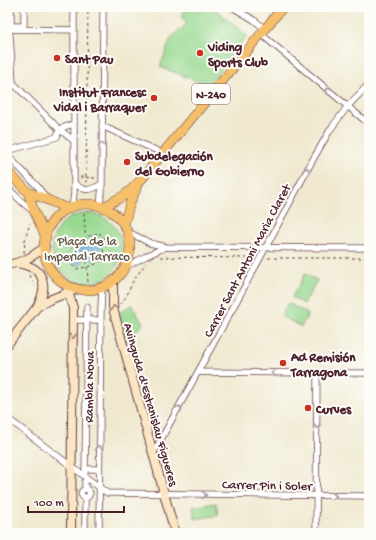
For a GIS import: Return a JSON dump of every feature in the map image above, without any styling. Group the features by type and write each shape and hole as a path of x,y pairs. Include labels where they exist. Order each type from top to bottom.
{"main road":[{"name":"N-240","path":"101,207 122,197 140,181 283,7"},
{"path":"7,171 28,192 70,208"},
{"name":"N-240","path":"125,228 130,203 140,181"},
{"path":"28,192 45,242 46,258 55,275 67,288"},
{"path":"7,266 18,263 38,253 45,242 49,229 54,221 60,214 70,208 87,205 101,207 113,214 125,228 129,238 129,257 125,267 113,281 102,287 90,290 67,288 37,307"},
{"path":"7,345 37,307 43,289 41,275 34,268 18,263"},
{"name":"Avinguda d'Estanislau Figueres","path":"113,281 114,312 175,533"},
{"name":"Rambla Nova","path":"67,288 73,308 71,533"}],"street":[{"path":"11,7 10,24 12,26 22,26 24,24 24,7"},
{"path":"26,29 28,7"},
{"path":"70,208 74,193 74,7"},
{"path":"101,207 103,7"},
{"path":"232,7 254,20 263,31 369,124"},
{"path":"7,29 74,30"},
{"path":"7,32 10,36 13,83"},
{"path":"7,77 73,140"},
{"name":"Carrer Sant Antoni Maria Claret","path":"153,454 330,130 347,106 369,84"},
{"path":"7,151 57,137 60,129 73,124"},
{"path":"102,126 162,153"},
{"path":"7,155 38,187 48,200"},
{"path":"74,184 80,188 90,190 94,189 102,181"},
{"path":"7,187 22,202 34,211"},
{"path":"125,228 150,243 166,247 369,248"},
{"path":"125,267 166,247"},
{"name":"Rambla Nova","path":"99,533 102,287"},
{"name":"Rambla Nova","path":"87,307 85,471 96,469"},
{"path":"76,320 97,320"},
{"path":"198,372 369,373"},
{"path":"316,533 317,373"},
{"path":"7,418 99,487"},
{"path":"85,482 85,489 90,493 88,497 85,497 85,533"},
{"name":"Carrer Pin i Soler","path":"99,487 107,493 369,496"}],"path":[{"path":"85,188 88,7"},
{"path":"76,177 86,177 102,181"},
{"path":"24,256 25,240 34,211"},
{"path":"84,213 88,283"},
{"path":"99,233 105,241 103,249 104,257 101,261 94,265 87,266 76,269 72,265 68,256 74,245 99,233"},
{"path":"159,257 244,258"},
{"path":"280,258 369,258"},
{"path":"117,305 124,301 133,281 142,268"},
{"path":"28,271 37,289"}],"green space":[{"name":"Viding Sports Club","path":"186,7 213,7 247,36 208,85 160,67 171,38 188,23 182,18"},
{"name":"Plaça de la Imperial Tarraco","path":"87,213 100,216 112,223 119,235 122,248 119,261 112,273 100,280 87,283 74,280 62,273 55,261 52,248 55,235 62,223 74,216"},
{"path":"305,274 317,280 304,304 292,297"},
{"path":"288,303 308,314 301,327 281,316"},
{"path":"132,305 143,324 126,342 119,313"},
{"path":"216,503 218,515 195,519 193,507"}],"water":[{"path":"96,239 102,242 99,250 101,255 98,259 94,261 88,257 84,257 81,264 78,266 75,264 72,256 73,252 82,244 86,244"}],"place":[{"name":"Viding Sports Club","path":"200,53"},
{"name":"Sant Pau","path":"57,58"},
{"name":"Institut Francesc Vidal i Barraquer","path":"154,98"},
{"name":"Subdelegación del Gobierno","path":"127,162"},
{"name":"Ad Remisión Tarragona","path":"283,363"},
{"name":"Curves","path":"308,408"}]}
